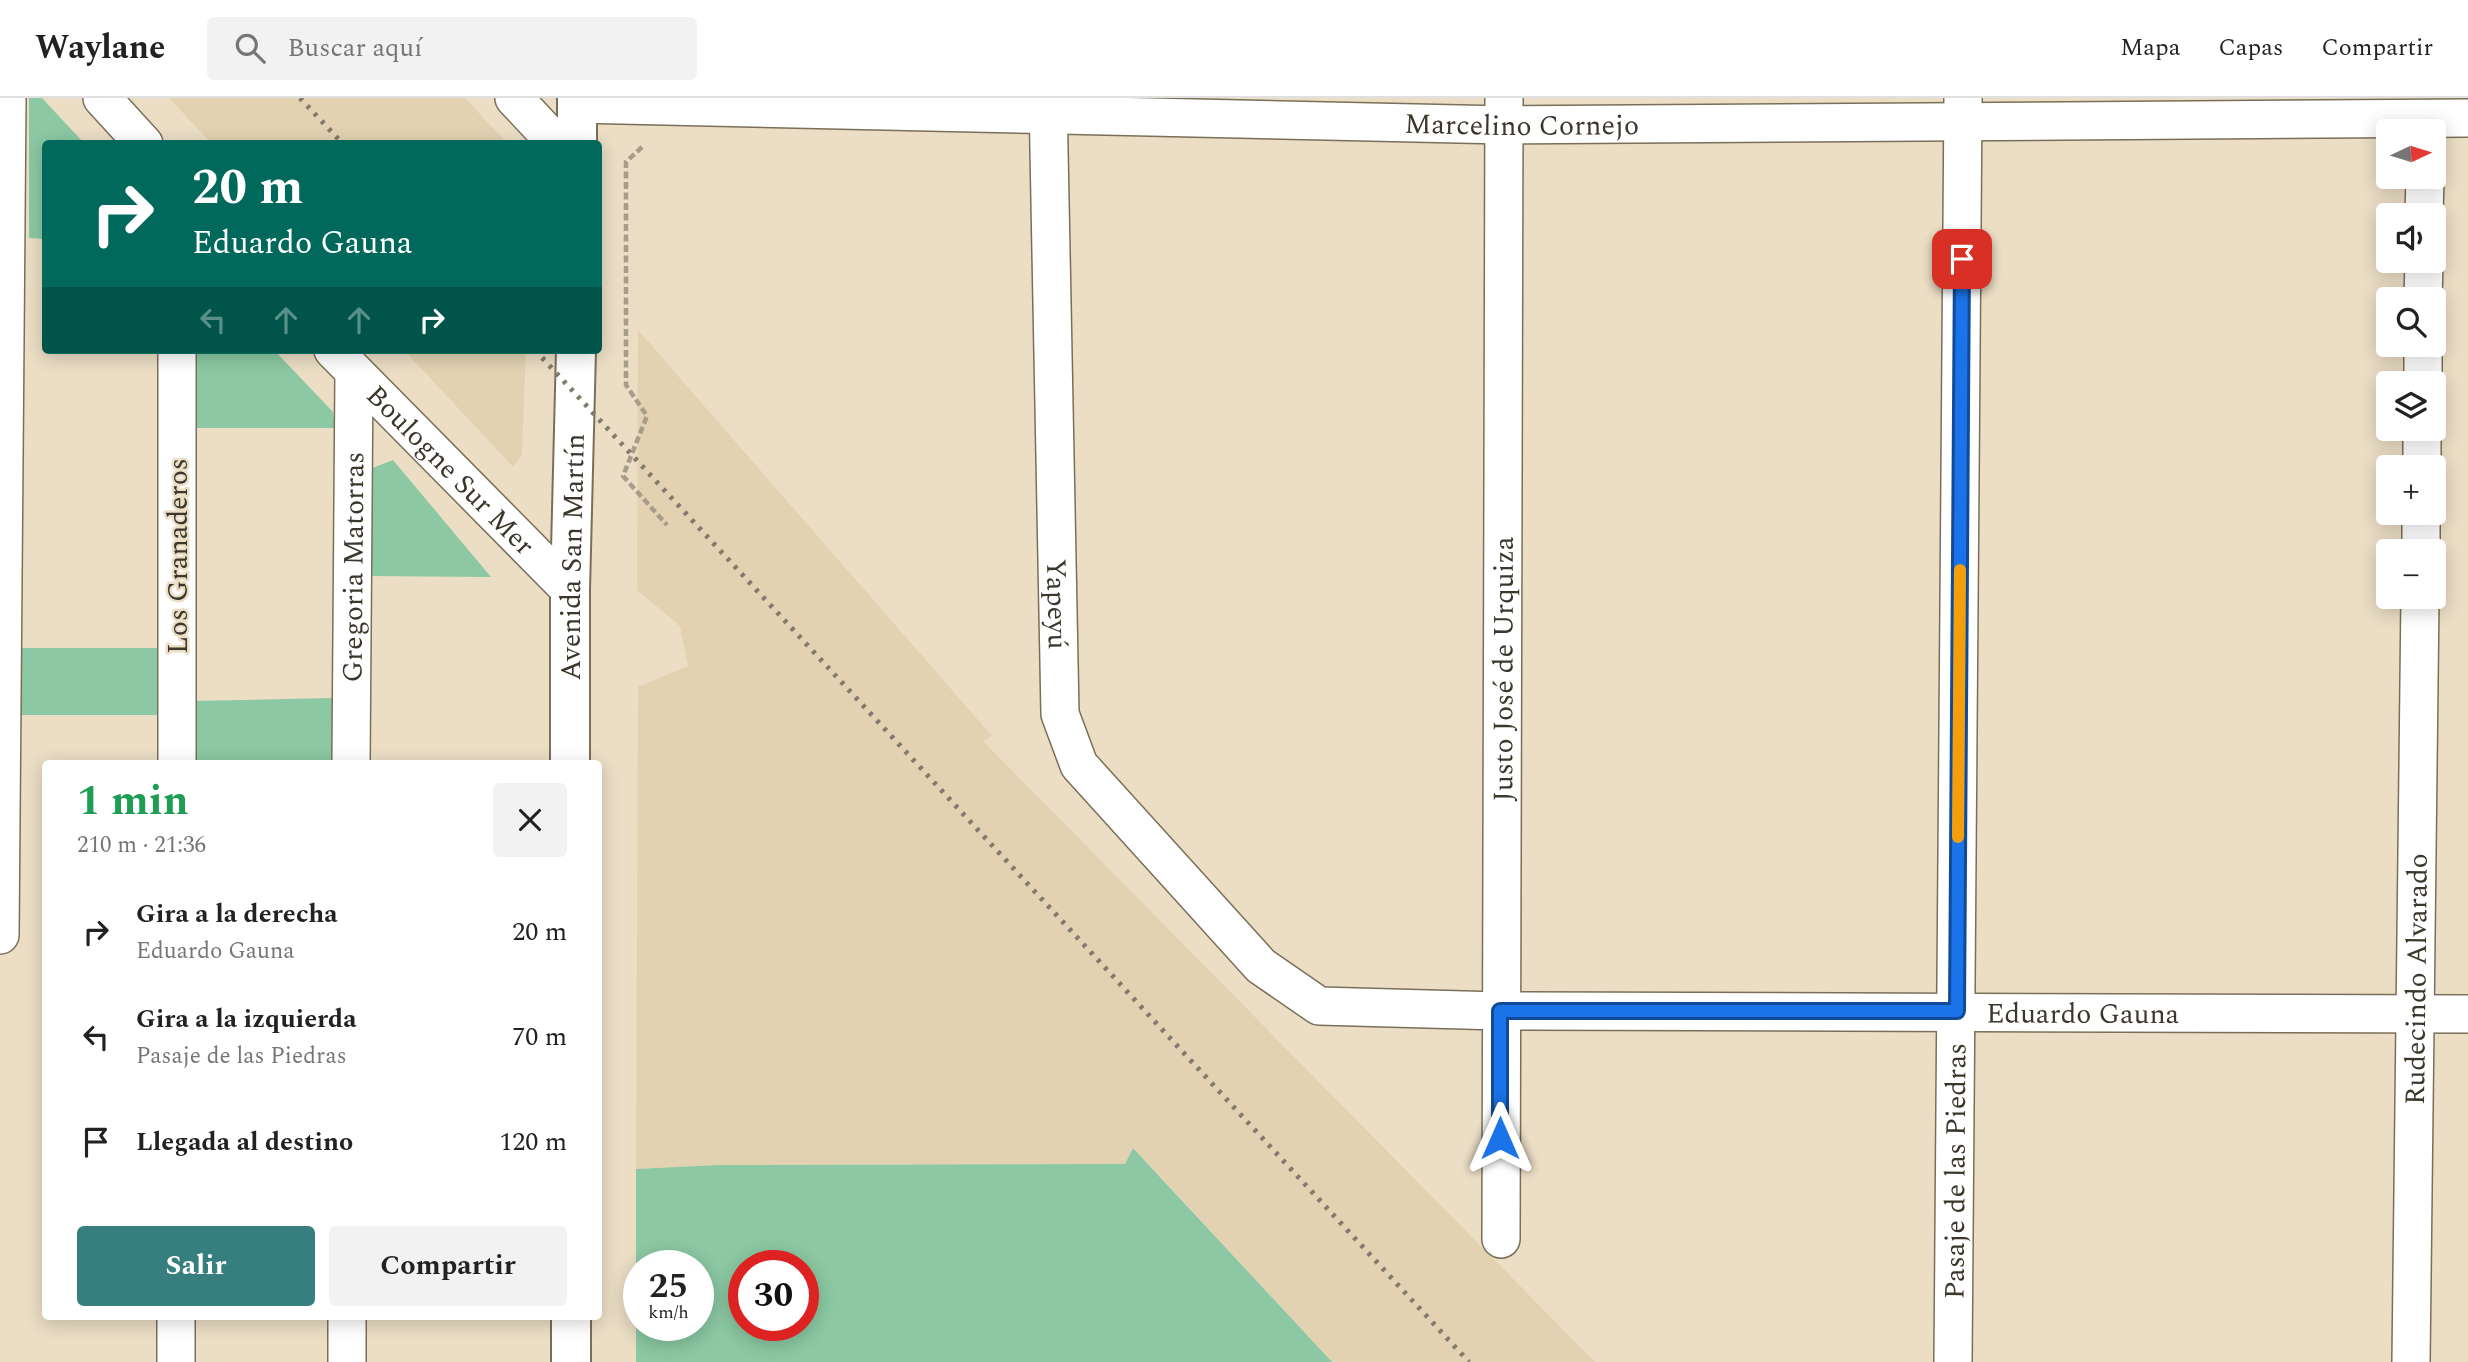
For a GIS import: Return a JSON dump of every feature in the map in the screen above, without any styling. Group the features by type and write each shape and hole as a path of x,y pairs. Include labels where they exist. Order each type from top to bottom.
{"main road":[{"path":"577,101 577,140"},
{"name":"Avenida San Martín","path":"570,760 570,590 576,354"},
{"path":"570,1320 570,1362"}],"street":[{"path":"0,935 6,98"},
{"path":"102,98 140,140"},
{"path":"514,98 553,140"},
{"name":"Marcelino Cornejo","path":"577,101 646,105 1504,111 1963,109 2468,118"},
{"name":"Yapeyú","path":"1048,107 1060,715 1079,765 1261,966 1319,1006"},
{"name":"Pasaje de las Piedras","path":"1953,1362 1963,109"},
{"name":"Justo José de Urquiza","path":"1500,1239 1504,111"},
{"name":"Los Granaderos","path":"177,354 177,760"},
{"name":"Boulogne Sur Mer","path":"344,361 570,590"},
{"name":"Gregoria Matorras","path":"344,361 351,760"},
{"name":"Rudecindo Alvarado","path":"2411,1362 2420,609"},
{"name":"Eduardo Gauna","path":"1319,1006 1500,1011 2468,1014"},
{"path":"176,1320 176,1362"},
{"path":"347,1320 347,1362"}],"path":[{"path":"646,105 645,145 626,162 626,385 647,416 624,476 667,525"}],"shaded area":[{"path":"169,98 465,98 504,140 208,140"},
{"path":"638,330 992,736 983,741 1595,1362 1332,1362 1133,1147 1125,1164 719,1165 636,1169 638,687 688,666 680,626 637,590"},
{"path":"408,354 526,354 522,454 513,467"}],"green space":[{"path":"29,98 42,98 81,140 42,140 42,239 29,238"},
{"path":"196,354 278,354 333,412 335,428 197,428"},
{"path":"393,460 491,577 370,576 370,469"},
{"path":"18,648 158,648 159,715 18,715"},
{"path":"333,698 333,760 192,760 192,701"},
{"path":"1133,1148 1332,1362 636,1362 636,1341 714,1341 714,1250 636,1250 636,1169 719,1165 1125,1164"}],"railway":[{"path":"300,98 339,140"},
{"path":"539,354 1469,1362"}],"slow traffic":[{"path":"1958,837 1960,570"}],"route":[{"path":"1500,1138 1500,1011 1957,1011 1962,259"}]}
